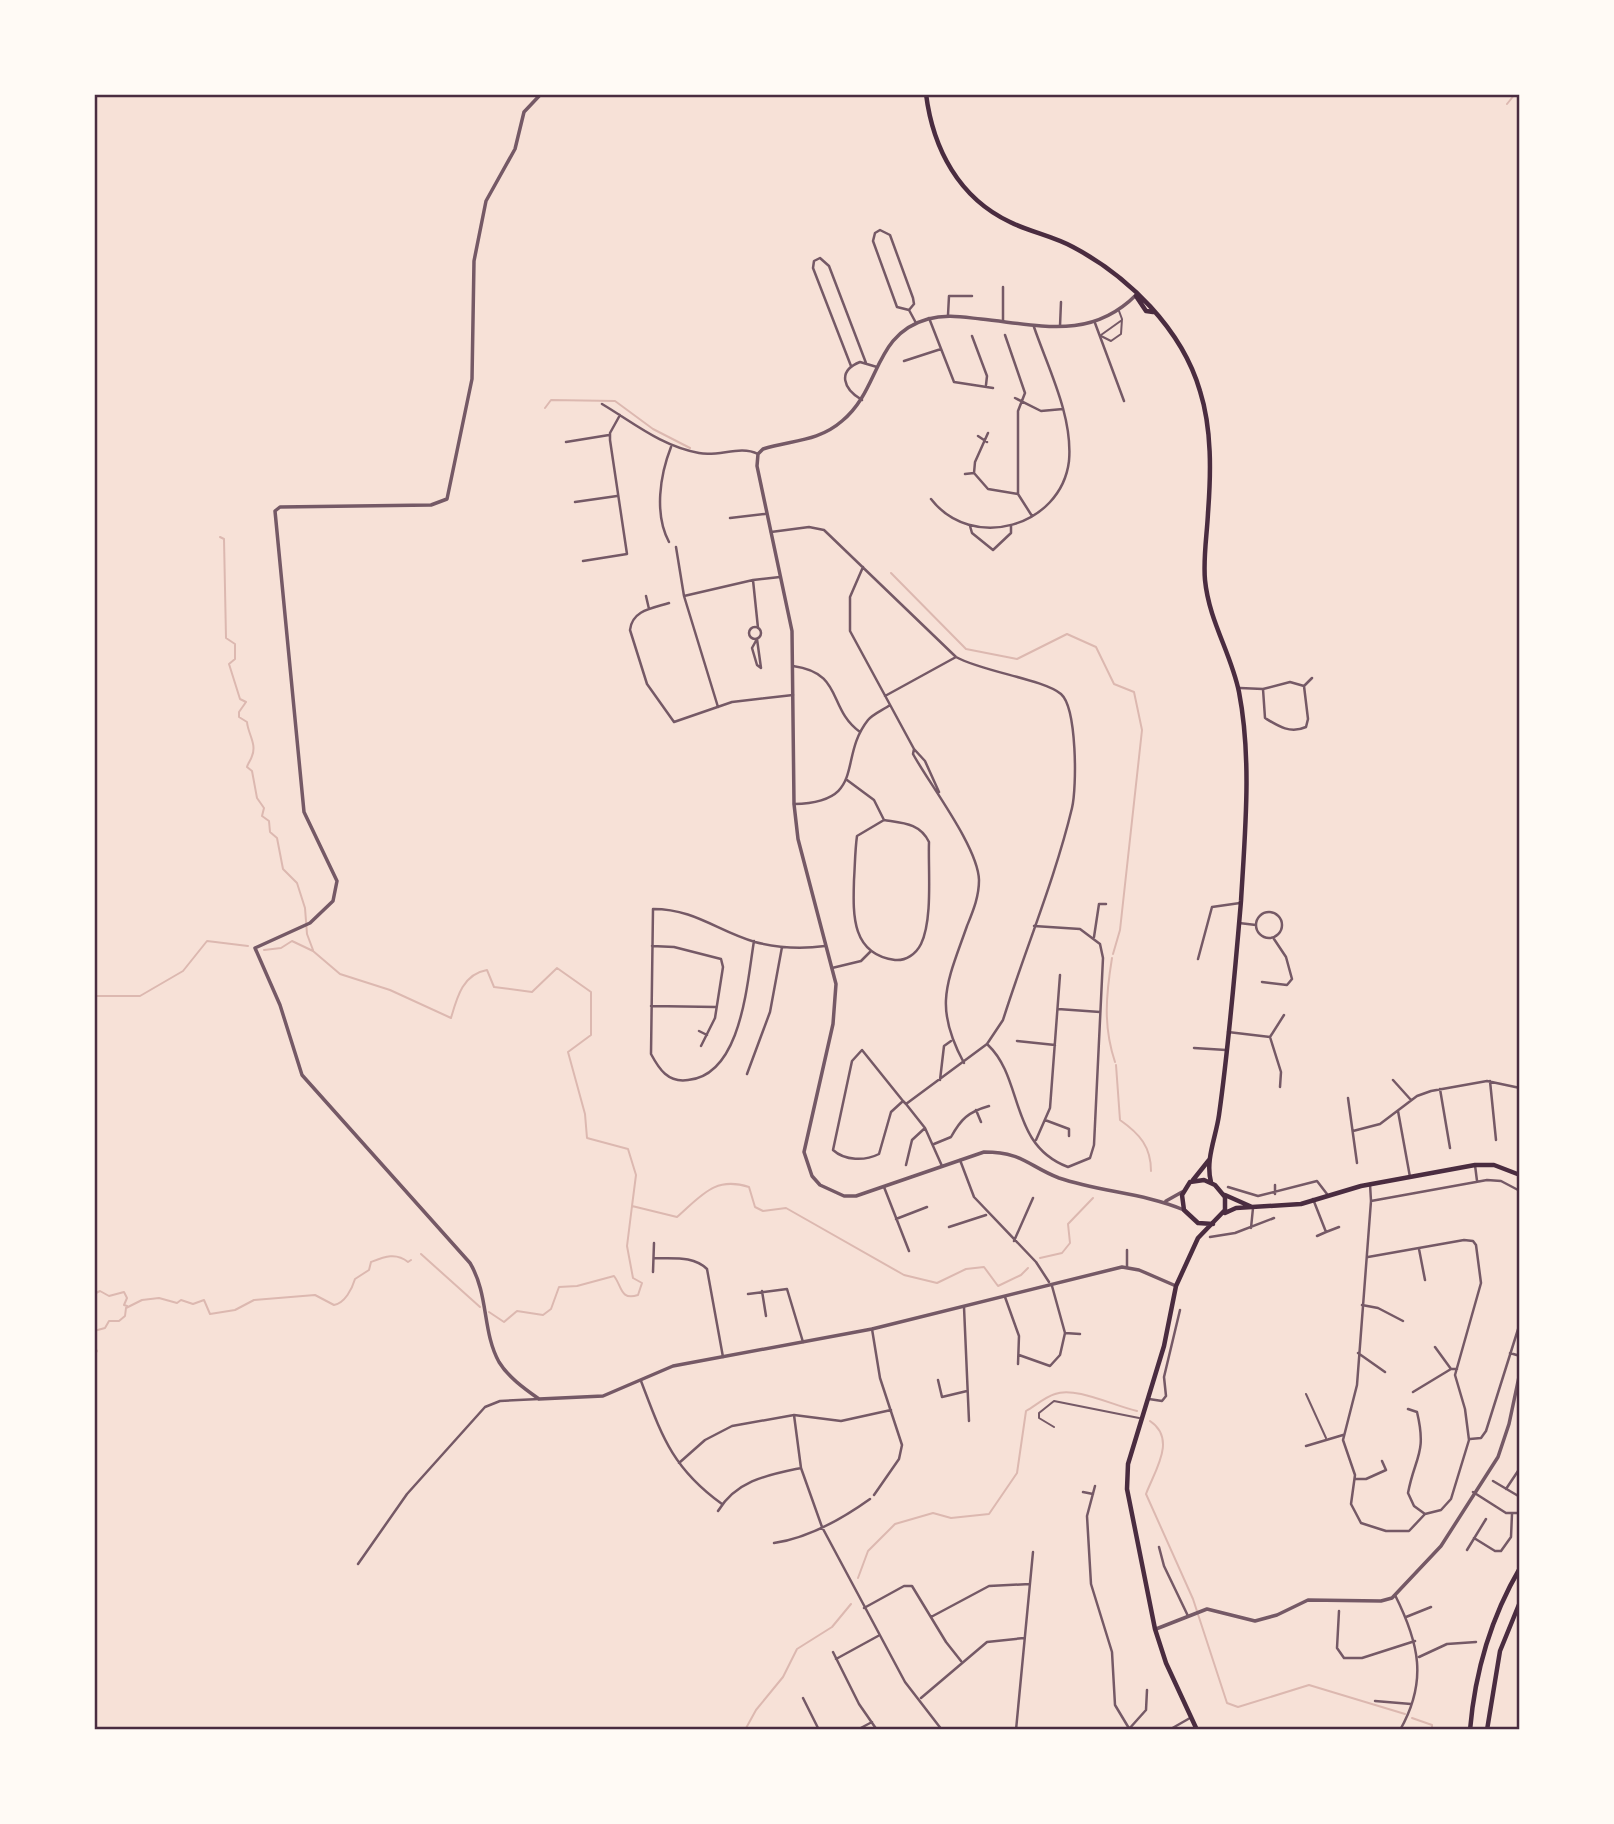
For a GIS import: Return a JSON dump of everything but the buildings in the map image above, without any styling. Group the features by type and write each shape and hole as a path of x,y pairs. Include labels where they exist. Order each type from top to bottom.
{"main road":[{"path":"926,94 932,127 946,161 979,202 1009,222 1085,254 1150,306 1185,354 1203,403 1209,463 1206,595 1214,627 1238,688 1243,715 1245,771 1240,903 1227,1050 1219,1117 1209,1160 1211,1182 1223,1194 1253,1208"},
{"path":"1136,295 1140,304 1153,312"},
{"path":"1209,1160 1183,1192 1184,1210 1198,1223 1213,1224"},
{"path":"1197,1730 1155,1629 1127,1489 1128,1464 1149,1399 1176,1286 1198,1238 1224,1213 1236,1208 1289,1206 1370,1184 1475,1165 1494,1165 1520,1175"},
{"path":"1193,1181 1211,1182"},
{"path":"1223,1194 1224,1213"},
{"path":"1198,1223 1198,1238"},
{"path":"1470,1730 1474,1693 1485,1644 1504,1596 1520,1568"},
{"path":"1487,1730 1500,1651 1520,1602"}],"street":[{"path":"539,1399 499,1362 488,1326 482,1286 470,1263 302,1075 280,1005 255,948 309,924 333,901 337,881 304,812 275,510 431,505 447,499 472,380 474,261 486,201 515,149 524,112 541,94"},
{"path":"909,310 913,307 913,298 890,235 880,230 873,241 897,307 909,310 916,323"},
{"path":"862,400 845,386 845,375 850,366 813,268 814,261 820,258 830,266 866,363"},
{"path":"1003,287 1003,321"},
{"path":"602,404 671,446 706,454 744,450 758,454 770,447 821,435 841,422 862,400 891,341 916,323 948,315 1060,326 1095,323 1119,311 1136,295"},
{"path":"948,315 949,296 971,296"},
{"path":"1060,326 1061,302"},
{"path":"1127,304 1140,304"},
{"path":"929,318 954,382 993,388"},
{"path":"1095,323 1124,401"},
{"path":"931,499 939,509 970,526 993,529 1011,526 1032,516 1058,494 1066,476 1069,457 1063,409 1033,324"},
{"path":"1005,335 1024,389 1018,411 1018,494 1032,516"},
{"path":"972,336 987,376 986,385"},
{"path":"904,361 940,349"},
{"path":"850,366 866,363 877,367"},
{"path":"1015,398 1041,411 1063,409"},
{"path":"583,561 627,554 610,435 620,415"},
{"path":"988,433 987,442 975,462 974,473 988,489 1018,494"},
{"path":"566,442 610,435"},
{"path":"978,436 987,442"},
{"path":"669,542 662,526 661,494 671,446"},
{"path":"758,454 757,466 765,514 790,615 794,804 798,838 836,984 834,1018 804,1152 812,1176 831,1192 856,1196 984,1152 1002,1152 1029,1160 1058,1177 1166,1201 1184,1210"},
{"path":"965,474 974,473"},
{"path":"575,502 618,496"},
{"path":"730,518 765,514"},
{"path":"970,526 972,533 993,550 1012,533 1011,526"},
{"path":"769,533 818,528 863,567 956,657 974,666 1051,688 1065,698 1073,717 1073,805 1003,1020 987,1044 964,1063 904,1102 891,1112 879,1154 853,1159 840,1156 833,1150 852,1061 862,1049 904,1102 925,1128 942,1166"},
{"path":"676,547 684,596 718,707"},
{"path":"863,567 850,597 850,631 914,748 919,751 940,789 939,794 969,848 979,879 977,899 944,1000 945,1018 952,1040 964,1063"},
{"path":"684,596 753,580 782,577"},
{"path":"753,580 761,635 757,639 752,651 757,665 761,668 761,649 757,639"},
{"path":"646,596 649,609"},
{"path":"669,603 634,617 631,634 647,684 674,722 748,699 793,695"},
{"path":"757,639 751,638 748,633 752,627 758,628"},
{"path":"885,696 956,657"},
{"path":"793,666 813,668 823,675 852,726 860,732"},
{"path":"1304,686 1312,678"},
{"path":"1238,688 1263,689 1290,682 1304,686"},
{"path":"1263,689 1265,718 1282,729 1300,730 1306,727 1308,719 1304,686"},
{"path":"794,804 827,800 847,780 860,732 870,718 890,705"},
{"path":"847,780 874,800 884,820"},
{"path":"884,820 913,825 929,842 926,929 920,947 908,959 891,959 871,951 859,940 853,918 856,845 862,832 884,820"},
{"path":"1198,958 1212,906 1240,903"},
{"path":"1094,937 1099,904 1106,904"},
{"path":"754,941 739,1026 722,1059 707,1074 682,1080 667,1077 659,1070 651,1054 653,909 675,909 694,914 754,941 782,947 826,946"},
{"path":"1262,982 1287,985 1292,979 1286,957 1274,939 1262,937 1258,925 1260,916 1266,912 1277,914 1280,928 1274,939"},
{"path":"1238,923 1258,925"},
{"path":"987,1044 999,1058 1022,1124 1035,1140 1059,1164 1068,1167 1090,1158 1094,1145 1101,1013 1103,958 1100,944 1080,929 1034,926"},
{"path":"652,946 674,947 721,960 723,967 716,1007 701,1046"},
{"path":"747,1074 770,1012 782,947"},
{"path":"832,968 861,961 871,951"},
{"path":"1035,1140 1050,1108 1060,975"},
{"path":"651,1006 716,1007"},
{"path":"1058,1009 1101,1013"},
{"path":"1280,1087 1281,1072 1270,1037 1284,1015"},
{"path":"699,1031 707,1035"},
{"path":"1228,1032 1270,1037"},
{"path":"940,1080 944,1046 952,1040"},
{"path":"1017,1041 1055,1045"},
{"path":"1194,1048 1227,1050"},
{"path":"1393,1080 1411,1100"},
{"path":"1490,1082 1496,1140"},
{"path":"1353,1131 1380,1124 1411,1100 1440,1089 1490,1082 1520,1088"},
{"path":"1440,1089 1450,1147"},
{"path":"1348,1098 1357,1163"},
{"path":"934,1144 951,1137 959,1121 976,1110 989,1106"},
{"path":"976,1110 981,1122"},
{"path":"1398,1110 1410,1177"},
{"path":"1045,1120 1069,1129 1069,1136"},
{"path":"906,1165 912,1140 925,1128"},
{"path":"960,1160 974,1197 987,1214 1035,1262 1051,1284 1065,1334 1060,1356 1054,1365 1046,1366 1019,1355"},
{"path":"1475,1165 1477,1181"},
{"path":"1227,1188 1250,1196 1275,1194 1317,1181 1326,1194"},
{"path":"1371,1201 1477,1181 1501,1181 1520,1191"},
{"path":"1367,1258 1467,1239 1476,1245 1481,1283 1455,1377 1467,1420 1469,1440 1451,1499 1441,1510 1425,1514 1407,1532 1371,1528 1358,1519 1353,1510 1355,1479 1343,1435 1357,1385 1370,1184"},
{"path":"1275,1185 1275,1194"},
{"path":"884,1187 909,1251"},
{"path":"1166,1201 1183,1192"},
{"path":"1014,1241 1033,1198"},
{"path":"1314,1199 1326,1232"},
{"path":"896,1219 927,1207"},
{"path":"1251,1228 1253,1208"},
{"path":"949,1227 987,1214"},
{"path":"1210,1237 1251,1228 1275,1218"},
{"path":"1317,1236 1339,1227"},
{"path":"653,1272 654,1243"},
{"path":"1419,1249 1425,1280"},
{"path":"1127,1266 1128,1250"},
{"path":"654,1258 690,1259 699,1261 707,1269 723,1357"},
{"path":"358,1564 391,1514 480,1412 500,1401 597,1397 668,1368 872,1329 1127,1266 1176,1286"},
{"path":"748,1294 787,1289 803,1342"},
{"path":"762,1291 766,1316"},
{"path":"1005,1297 1019,1336 1018,1364"},
{"path":"1362,1305 1378,1308 1403,1321"},
{"path":"964,1307 969,1421"},
{"path":"1149,1399 1162,1401 1166,1396 1164,1377 1180,1310"},
{"path":"1469,1440 1485,1434 1520,1323"},
{"path":"872,1329 880,1378 902,1445 901,1452 874,1495"},
{"path":"1065,1334 1080,1334"},
{"path":"1435,1347 1451,1369"},
{"path":"1358,1353 1385,1372"},
{"path":"1510,1353 1520,1356"},
{"path":"1413,1392 1451,1369 1457,1369"},
{"path":"1155,1629 1203,1610 1260,1621 1308,1600 1381,1601 1395,1595 1441,1546 1494,1463 1504,1442 1520,1372"},
{"path":"938,1380 943,1396 967,1391"},
{"path":"641,1381 667,1448 699,1487 722,1504"},
{"path":"1408,1409 1417,1412 1422,1441 1420,1459 1408,1493 1414,1506 1425,1514"},
{"path":"679,1463 719,1431 794,1415 841,1421 891,1410"},
{"path":"794,1415 801,1468 821,1527 905,1682 943,1730"},
{"path":"1306,1446 1343,1435"},
{"path":"1355,1479 1366,1479 1386,1471 1382,1461"},
{"path":"718,1511 722,1504 747,1483 801,1468"},
{"path":"1506,1489 1520,1468"},
{"path":"1493,1481 1520,1497"},
{"path":"1095,1486 1087,1526 1091,1584 1112,1652 1115,1705 1130,1729 1146,1710 1147,1690"},
{"path":"1083,1492 1093,1494"},
{"path":"1473,1492 1512,1514 1520,1513"},
{"path":"774,1542 792,1539 821,1527 870,1499"},
{"path":"1474,1538 1495,1551 1501,1551 1511,1537 1512,1514"},
{"path":"1466,1550 1486,1519"},
{"path":"1159,1547 1164,1566 1190,1615"},
{"path":"1016,1730 1032,1552"},
{"path":"931,1617 989,1586 1030,1584"},
{"path":"864,1608 908,1585 914,1587 946,1642 961,1661"},
{"path":"1395,1595 1406,1617 1419,1657 1411,1704 1400,1729"},
{"path":"1406,1617 1431,1607"},
{"path":"1339,1611 1338,1648 1344,1658 1362,1658 1415,1641"},
{"path":"836,1659 878,1636"},
{"path":"920,1698 987,1642 1024,1638"},
{"path":"1419,1657 1447,1644 1476,1642"},
{"path":"833,1652 877,1730"},
{"path":"803,1698 819,1730"},
{"path":"1375,1701 1411,1704"},
{"path":"1519,1730 1520,1713"},
{"path":"1170,1730 1190,1718"},
{"path":"857,1730 872,1722"}],"lane":[{"path":"1119,311 1122,319 1121,334 1111,341 1100,335 1122,319"},
{"path":"1306,1394 1326,1438"},
{"path":"1054,1427 1039,1418 1039,1413 1054,1401 1143,1419"}],"waterway":[{"path":"1507,104 1515,94"},
{"path":"545,408 551,400 615,401 653,429 690,448"},
{"path":"220,537 224,539 226,638 235,644 235,659 229,664 240,699 246,702 239,712 239,717 247,722 253,747 247,767 252,771 257,798 264,808 262,816 269,821 270,832 277,838 283,869 297,883 305,908 307,934 313,950"},
{"path":"891,573 966,649 1017,659 1067,634 1096,647 1114,684 1134,692 1142,730 1120,930 1113,954"},
{"path":"94,996 140,996 183,971 207,941 248,946"},
{"path":"264,950 281,948 292,941 313,951 340,974 390,990 451,1018 462,988 479,972 487,970 494,987 532,992 557,968 591,992 591,1035 568,1052 585,1114 587,1138 628,1149 636,1175 632,1206 677,1217 710,1190 718,1186 737,1184 749,1187 755,1207 763,1211 786,1208 904,1275 937,1283 966,1269 984,1267 998,1286 1021,1275 1028,1268"},
{"path":"1112,958 1107,1010 1115,1062"},
{"path":"1116,1065 1120,1120 1143,1142 1149,1155 1151,1171"},
{"path":"1040,1258 1062,1253 1070,1243 1068,1224 1093,1198"},
{"path":"489,1312 504,1322 517,1311 543,1315 551,1309 559,1287 577,1286 614,1276 622,1292 628,1296 638,1295 642,1283 633,1278 627,1246 632,1206"},
{"path":"421,1254 480,1307"},
{"path":"94,1331 105,1328 109,1321 119,1321 125,1316 126,1308 142,1300 159,1298 193,1304 204,1300 210,1314 235,1310 254,1300 315,1295 334,1305 345,1299 355,1279 369,1270 371,1262 390,1256 408,1262 411,1260"},
{"path":"94,1294 100,1291 109,1296 124,1292 127,1298 124,1305 127,1306"},
{"path":"94,1346 97,1351 94,1356"},
{"path":"858,1578 868,1551 895,1524 933,1513 951,1518 989,1514 1017,1473 1026,1411 1044,1399 1063,1392 1073,1393 1137,1411"},
{"path":"1150,1421 1158,1428 1163,1446 1146,1494 1193,1599 1227,1703 1238,1707 1309,1685 1405,1714"},
{"path":"745,1730 756,1710 783,1677 797,1649 832,1627 851,1604"},
{"path":"1412,1718 1432,1725 1432,1730"}]}
